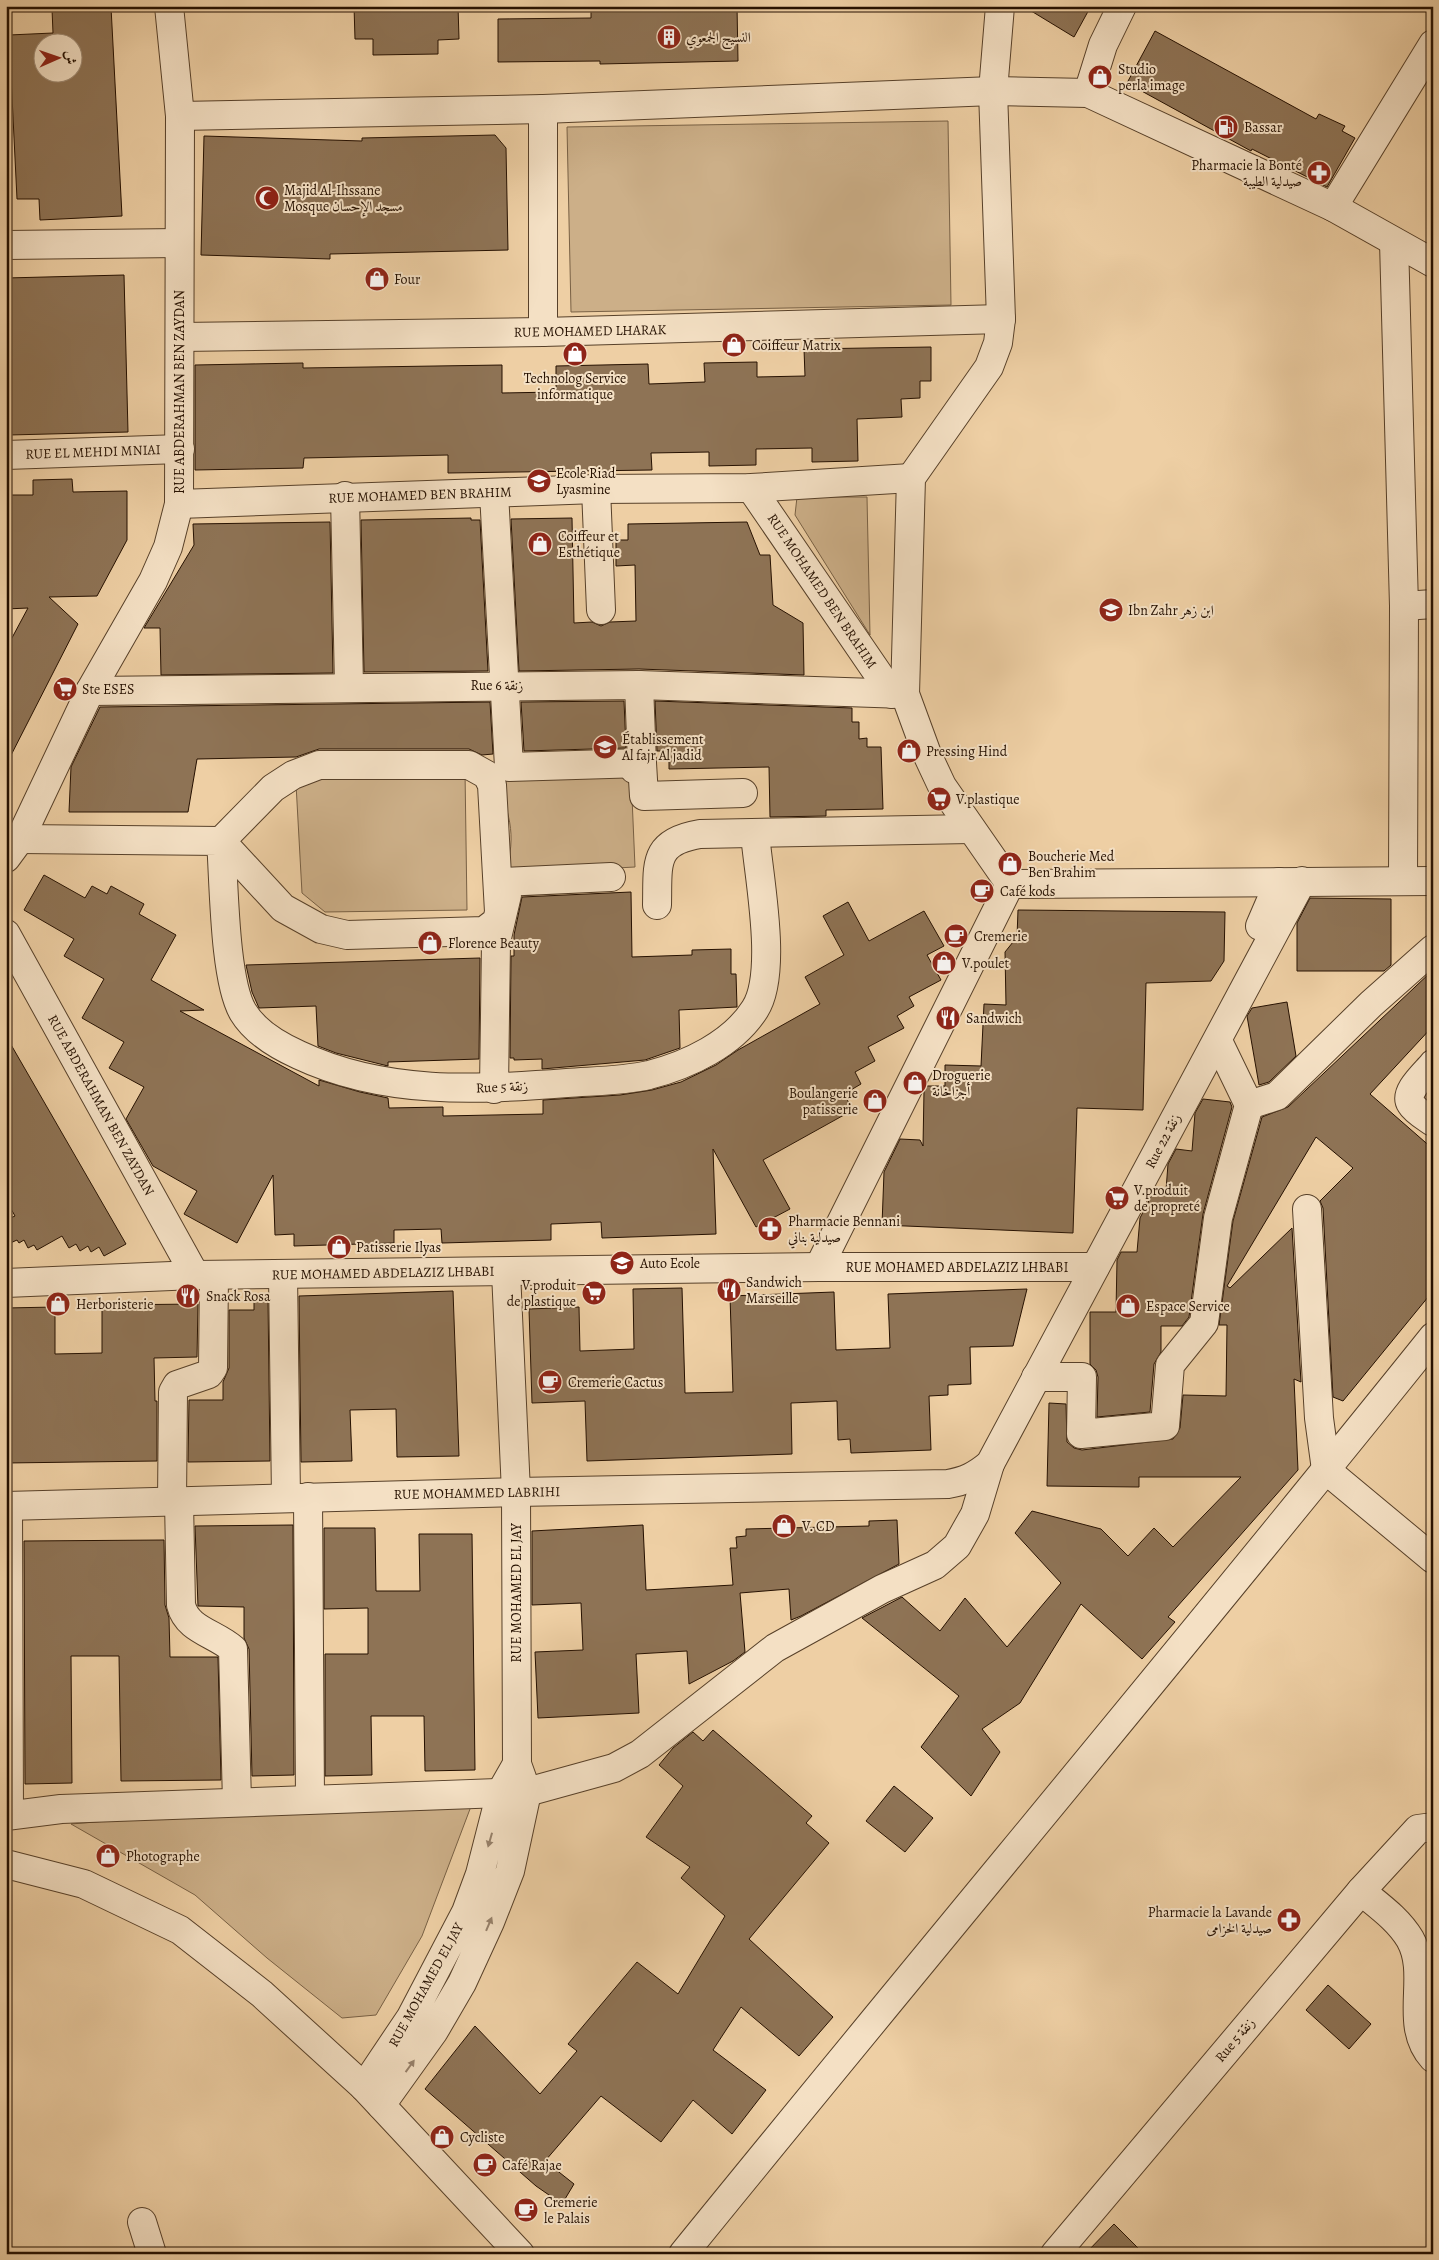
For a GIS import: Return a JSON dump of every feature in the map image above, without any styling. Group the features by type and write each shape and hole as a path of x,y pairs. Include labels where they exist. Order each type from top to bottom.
{"street":[{"name":"RUE ABDERAHMAN BEN ZAYDAN","path":"13,848 90,691 153,581 168,547 179,504 180,116 169,6"},
{"path":"898,694 911,478 989,367 998,343 1001,319 993,91 1000,6"},
{"path":"1088,93 1103,45 1122,6"},
{"path":"1333,207 1433,44"},
{"path":"180,116 543,109 993,91 1088,93 1333,207 1394,242 1431,257"},
{"path":"543,109 544,332"},
{"path":"1394,242 1404,606 1402,881"},
{"path":"6,245 179,243"},
{"name":"RUE MOHAMED LHARAK","path":"180,337 544,332 1001,319"},
{"name":"RUE EL MEHDI MNIAI","path":"6,455 180,448"},
{"name":"RUE MOHAMED BEN BRAHIM","path":"179,504 346,496 596,489 751,488 911,478"},
{"name":"RUE MOHAMED BEN BRAHIM","path":"751,488 898,694 942,786 1010,884"},
{"path":"596,489 601,610"},
{"path":"494,493 509,767 638,766"},
{"path":"346,496 349,686"},
{"path":"1404,606 1433,604"},
{"path":"639,685 638,766 644,796 744,793"},
{"name":"Rue 6 زنقة","path":"90,691 349,686 639,685 898,694"},
{"path":"13,848 221,841 273,788 293,775 318,765 470,765 480,769 487,775 492,785 499,912 497,921 484,931 347,935 321,928 282,908 221,841"},
{"path":"657,905 658,861 668,845 681,837 700,834 971,829"},
{"name":"Rue 5 زنقة","path":"221,841 231,977 243,1012 272,1042 314,1062 370,1080 429,1088 494,1089 648,1075 692,1060 722,1043 746,1020 756,1008 764,988 767,964 755,834"},
{"path":"494,1089 496,942 507,894 505,882 611,877"},
{"path":"1010,884 1433,881"},
{"path":"1088,1266 1109,1207 1172,1095 1262,922 1291,882"},
{"name":"Rue 22 زنقة","path":"948,1484 963,1481 977,1475 990,1464 1036,1377 1088,1266 1218,1040 1291,882"},
{"name":"RUE MOHAMED ABDELAZIZ LHBABI","path":"820,1267 1010,884"},
{"name":"RUE ABDERAHMAN BEN ZAYDAN","path":"6,934 204,1275"},
{"path":"1249,1105 1277,1096 1371,1004 1433,949"},
{"path":"1036,1377 1082,1377 1081,1434 1166,1426 1170,1365 1204,1323 1218,1218 1249,1105 1218,1040"},
{"path":"1433,1064 1412,1090 1409,1100 1411,1105 1433,1122"},
{"path":"1307,1209 1319,1418 1326,1470 1433,1559"},
{"name":"RUE MOHAMED ABDELAZIZ LHBABI","path":"6,1283 204,1275 820,1267 1088,1266"},
{"name":"RUE MOHAMED EL JAY","path":"373,2096 411,2017 466,1912 482,1865 514,1792 517,1764 516,1492 506,1272"},
{"path":"283,1274 297,1498 310,1799"},
{"path":"204,1275 213,1368 209,1374 177,1386 173,1392 175,1501 181,1605 184,1616 193,1626 210,1634 233,1649 237,1802"},
{"path":"683,2254 946,1930 1326,1470 1433,1336"},
{"path":"7,1506 7,1816 61,1809 514,1792 614,1768 640,1754 775,1648 882,1589 935,1565 956,1546 975,1514 990,1464"},
{"name":"RUE MOHAMMED LABRIHI","path":"7,1506 516,1492 948,1484"},
{"name":"Rue 5 زنقة","path":"1055,2254 1361,1891 1428,1821"},
{"path":"6,1864 84,1884 180,1930 262,1994 373,2096 520,2254"},
{"path":"1361,1891 1394,1917 1411,1941 1417,1962 1417,2018 1419,2035 1433,2058"},
{"path":"142,2222 152,2254"}],"shaded area":[{"path":"948,121 951,305 571,312 567,127"},
{"path":"797,497 867,497 870,635 795,515"},
{"path":"465,771 467,910 325,912 302,893 296,784 305,774"},
{"path":"495,774 631,774 635,867 505,874 511,846 510,823"},
{"path":"455,1792 470,1809 422,1936 376,2015 342,2018 267,1958 195,1895 71,1824"}],"building":[{"path":"354,6 458,6 459,39 438,40 438,54 373,55 373,39 355,39"},
{"name":"النسيج الجمعوي","path":"591,6 737,6 738,61 600,64 600,61 498,62 498,19 591,18"},
{"path":"1023,6 1091,6 1074,37"},
{"path":"111,7 122,216 40,220 39,199 17,199 9,35 32,34 32,82 82,82 82,32 53,32 52,9"},
{"path":"1155,31 1316,119 1319,114 1345,126 1342,131 1355,138 1327,187 1252,149 1251,151 1127,83"},
{"path":"495,135 506,148 508,250 330,254 330,259 201,255 204,136 362,141 362,138"},
{"path":"124,275 128,432 9,435 6,278"},
{"path":"931,347 931,381 920,381 920,398 901,399 902,417 857,419 858,461 812,462 812,448 756,449 756,465 709,466 709,452 651,453 652,470 448,473 448,455 304,458 303,468 195,470 195,365 303,363 303,368 502,365 502,393 556,392 556,366 648,364 649,384 705,382 704,363 757,362 757,377 805,376 804,349"},
{"path":"72,479 73,492 127,491 127,540 97,596 49,597 78,624 6,765 6,649 28,608 6,609 6,495 33,495 33,480"},
{"path":"471,518 471,520 480,520 488,671 364,672 361,520"},
{"path":"572,518 574,623 592,622 601,626 610,622 636,621 635,565 616,566 616,540 628,540 628,524 747,522 760,555 770,555 773,605 803,623 804,675 639,669 519,671 511,519"},
{"path":"330,522 333,673 161,675 160,628 144,628 194,545 193,524"},
{"path":"624,701 626,748 524,751 521,702"},
{"path":"655,701 852,708 852,722 859,722 859,739 867,738 867,747 881,747 883,809 826,810 826,816 770,817 769,767 669,769 669,751 657,751"},
{"path":"490,702 493,754 482,755 469,749 319,749 296,757 197,759 188,812 69,812 71,767 100,707"},
{"path":"44,875 85,898 92,886 107,894 111,886 144,904 139,914 176,935 151,980 204,1010 180,1011 319,1086 319,1080 388,1098 389,1108 443,1107 443,1116 543,1114 543,1100 620,1095 652,1090 681,1082 716,1065 738,1050 820,1004 805,977 844,955 823,916 848,902 869,941 924,911 944,946 927,955 941,980 909,997 914,1006 897,1016 904,1028 868,1047 875,1061 855,1072 861,1084 844,1094 853,1110 763,1160 790,1209 756,1227 713,1149 716,1234 602,1238 601,1222 551,1224 551,1240 442,1243 441,1229 394,1230 394,1243 294,1246 294,1234 275,1235 273,1175 237,1243 184,1214 197,1191 153,1166 126,1119 144,1087 109,1068 124,1042 82,1018 104,979 64,956 74,939 24,910"},
{"path":"631,892 632,957 692,955 692,950 731,949 731,974 736,974 737,1007 679,1010 680,1048 645,1060 542,1069 542,1059 514,1060 514,1058 510,1058 511,956 514,956 514,935 522,897"},
{"path":"1310,898 1391,899 1391,965 1384,971 1297,971 1297,923"},
{"path":"1018,910 1225,912 1224,961 1211,981 1146,983 1143,1110 1077,1108 1073,1233 882,1225 884,1172 900,1139 920,1140 923,1146 924,1091 927,1086 945,1086 945,1065 981,1066 984,1004 1006,1005 1005,952 1017,937"},
{"path":"480,958 479,1059 388,1062 388,1066 336,1053 318,1046 316,1006 259,1008 252,992 246,965"},
{"path":"1433,970 1433,1026 1370,1094 1433,1149 1433,1291 1343,1401 1333,1397 1323,1208 1320,1201 1353,1168 1316,1137 1227,1286 1230,1288 1292,1228 1301,1382 1294,1379 1298,1470 1168,1617 1175,1622 1142,1659 1081,1604 1020,1703 982,1729 1000,1752 971,1796 921,1747 959,1696 862,1618 902,1597 940,1631 965,1598 1007,1647 1061,1583 1015,1533 1032,1511 1101,1529 1128,1556 1154,1528 1173,1547 1241,1477 1139,1477 1139,1487 1047,1486 1049,1403 1066,1404 1067,1442 1074,1448 1082,1450 1173,1439 1180,1428 1183,1395 1226,1396 1227,1325 1219,1325 1233,1221 1262,1117 1288,1107"},
{"path":"1287,1002 1296,1056 1269,1082 1259,1085 1247,1016 1252,1008"},
{"path":"6,1036 126,1244 104,1256 99,1247 91,1252 88,1246 80,1251 76,1244 69,1248 62,1236 37,1250 34,1245 28,1248 24,1240 19,1243 17,1240 6,1245 6,1220 15,1216 6,1200"},
{"path":"1203,1099 1230,1102 1232,1107 1203,1214 1189,1317 1182,1326 1161,1326 1161,1352 1154,1364 1150,1412 1097,1417 1098,1377 1096,1370 1090,1364 1090,1312 1116,1312 1117,1260 1121,1252 1137,1252 1140,1218 1155,1189 1166,1190 1168,1164 1176,1149 1192,1151 1195,1113"},
{"path":"682,1288 685,1393 733,1392 730,1296 834,1292 836,1350 890,1348 888,1294 1027,1289 1013,1346 970,1347 971,1384 948,1385 948,1395 929,1396 931,1450 851,1453 850,1439 838,1440 837,1401 791,1403 792,1454 587,1461 585,1401 532,1403 529,1309 579,1307 580,1351 634,1349 633,1289"},
{"path":"453,1291 459,1456 397,1457 396,1409 350,1410 352,1461 301,1462 299,1296"},
{"path":"254,1300 268,1300 270,1461 188,1462 189,1400 223,1400 223,1382 229,1368 229,1310 254,1310"},
{"path":"198,1304 197,1357 154,1358 155,1401 157,1401 157,1461 6,1463 6,1308 55,1307 55,1354 102,1353 102,1305"},
{"path":"897,1520 899,1564 801,1616 791,1620 789,1589 740,1593 745,1652 733,1661 689,1684 687,1651 636,1654 639,1713 538,1718 535,1652 583,1650 581,1603 532,1605 532,1531 643,1525 646,1590 733,1585 730,1548 737,1548 736,1537 746,1536 746,1529 869,1526 869,1521"},
{"path":"293,1525 294,1775 252,1776 249,1649 244,1638 244,1607 198,1606 195,1526"},
{"path":"324,1528 375,1528 376,1591 420,1591 419,1534 472,1534 475,1770 425,1771 424,1716 371,1716 372,1775 325,1776 325,1654 368,1654 368,1608 324,1609"},
{"path":"164,1540 165,1605 169,1618 170,1657 218,1657 221,1780 121,1781 119,1656 71,1656 72,1783 25,1784 24,1541"},
{"path":"713,1730 812,1816 806,1823 829,1843 749,1939 833,2017 799,2056 741,2007 713,2050 766,2090 732,2134 693,2100 661,2142 601,2096 545,2161 574,2184 562,2204 536,2186 425,2089 475,2026 540,2094 577,2051 568,2044 637,1962 678,1994 725,1916 681,1878 690,1867 646,1837 683,1786 659,1765 673,1748 693,1732 703,1741"},
{"path":"894,1786 933,1818 905,1852 866,1821"},
{"path":"1328,1985 1371,2024 1349,2049 1306,2010"},
{"path":"1114,2224 1144,2254 1085,2254"}],"place":[{"name":"النسيج الجمعوي","path":"669,37"},
{"name":"Studio perla image","path":"1100,77"},
{"name":"Bassar","path":"1226,127"},
{"name":"Pharmacie la Bonté صيدلية الطيبة","path":"1319,173"},
{"name":"Majid Al-Ihssane Mosque مسجد الإحسان","path":"267,198"},
{"name":"Four","path":"377,279"},
{"name":"Coiffeur Matrix","path":"734,345"},
{"name":"Technolog Service informatique","path":"575,354"},
{"name":"Ecole Riad Lyasmine","path":"539,481"},
{"name":"Coiffeur et Esthétique","path":"540,544"},
{"name":"Ibn Zahr ابن زهر","path":"1111,610"},
{"name":"Ste ESES","path":"65,689"},
{"name":"Établissement Al fajr Al jadid","path":"605,747"},
{"name":"Pressing Hind","path":"909,751"},
{"name":"V.plastique","path":"939,799"},
{"name":"Boucherie Med Ben Brahim","path":"1010,864"},
{"name":"Café kods","path":"982,891"},
{"name":"Cremerie","path":"956,936"},
{"name":"Florence Beauty","path":"430,943"},
{"name":"V.poulet","path":"944,963"},
{"name":"Sandwich","path":"948,1018"},
{"name":"Droguerie أجزاخانة","path":"915,1083"},
{"name":"Boulangerie patisserie","path":"875,1101"},
{"name":"V.produit de propreté","path":"1117,1198"},
{"name":"Pharmacie Bennani صيدلية بناني","path":"770,1229"},
{"name":"Patisserie Ilyas","path":"339,1247"},
{"name":"Auto Ecole","path":"622,1263"},
{"name":"Sandwich Marseille","path":"729,1290"},
{"name":"V.produit de plastique","path":"594,1293"},
{"name":"Snack Rosa","path":"188,1296"},
{"name":"Herboristerie","path":"58,1304"},
{"name":"Espace Service","path":"1128,1306"},
{"name":"Cremerie Cactus","path":"550,1382"},
{"name":"V. CD","path":"784,1526"},
{"name":"Photographe","path":"108,1856"},
{"name":"Pharmacie la Lavande صيدلية الخزامى","path":"1289,1920"},
{"name":"Cycliste","path":"442,2137"},
{"name":"Café Rajae","path":"485,2165"},
{"name":"Cremerie le Palais","path":"526,2210"}]}
